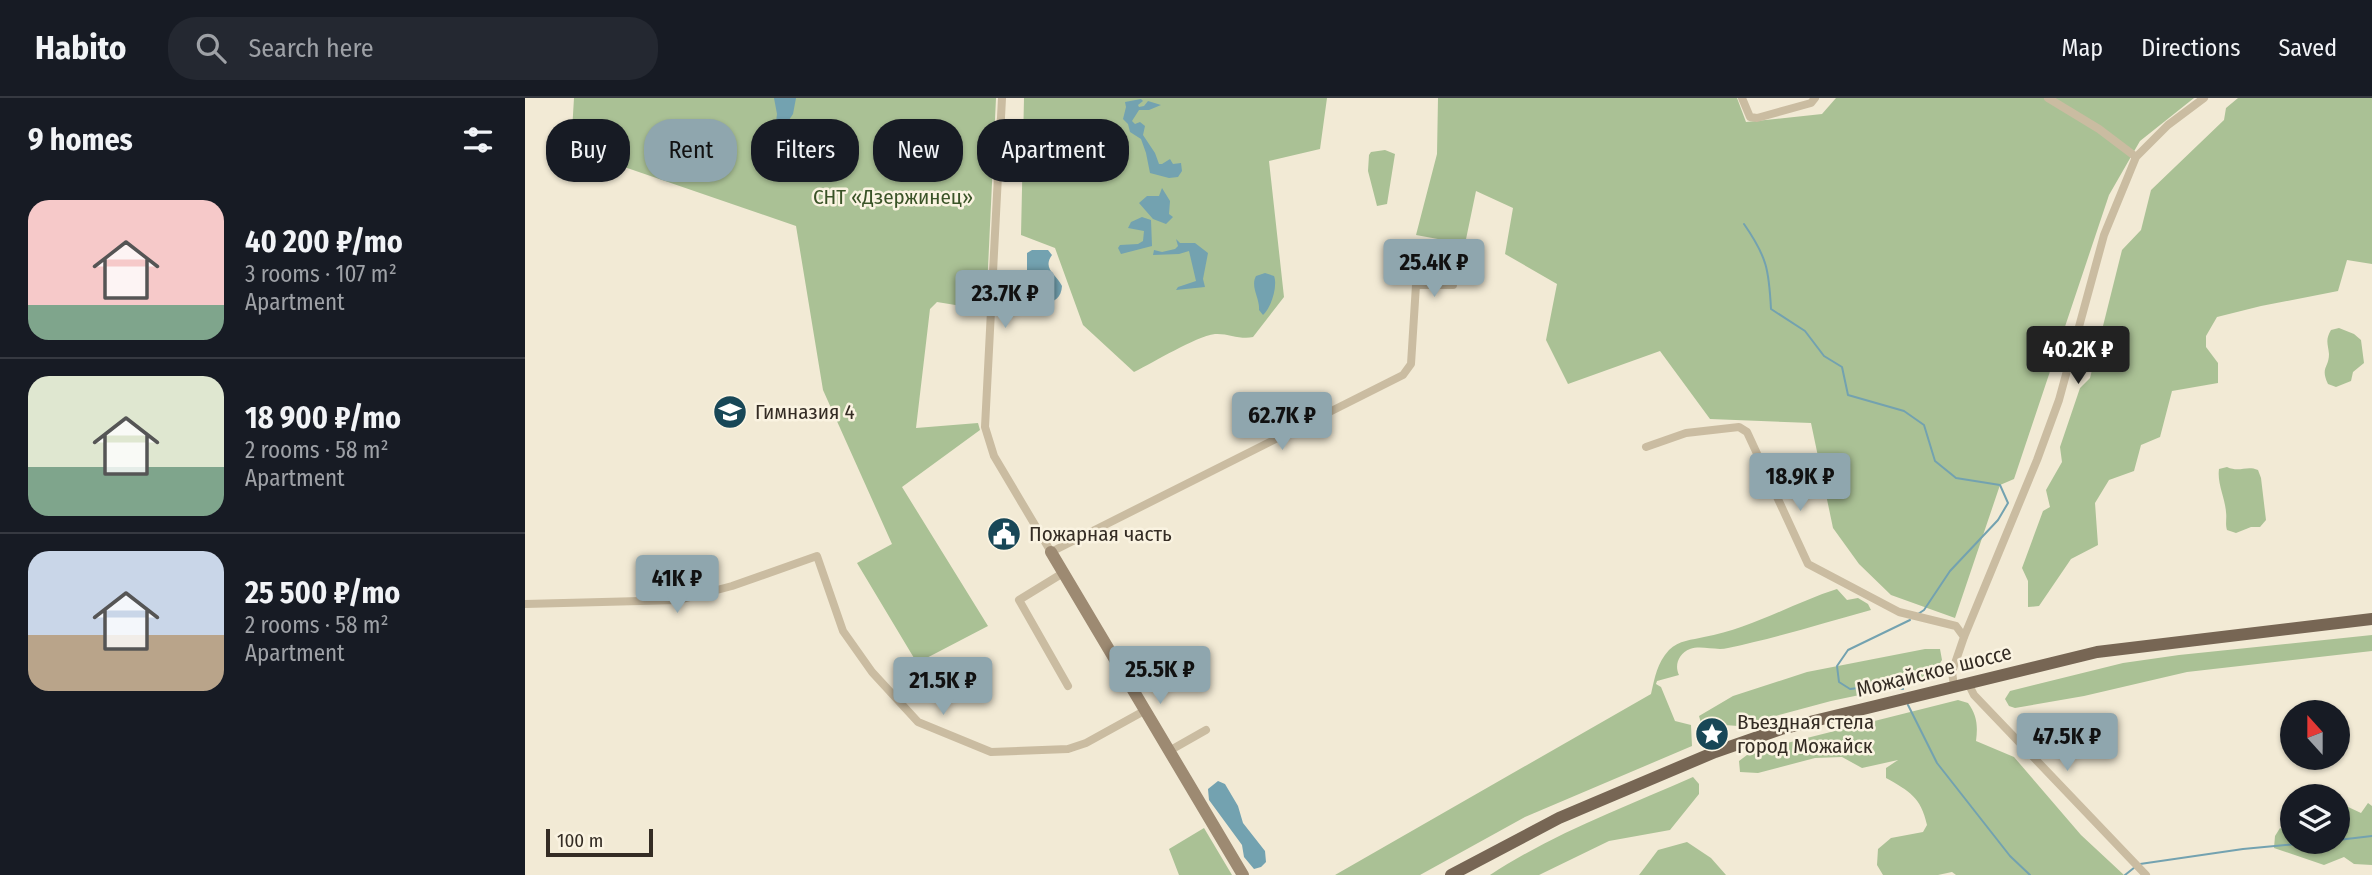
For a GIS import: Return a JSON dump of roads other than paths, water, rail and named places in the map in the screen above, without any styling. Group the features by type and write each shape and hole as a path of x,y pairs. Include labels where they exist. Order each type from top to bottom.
{"main road":[{"name":"Можайское шоссе","path":"1451,875 1559,818 1754,737 2113,649 2372,619"}],"street":[{"path":"1002,98 985,426 995,456 1243,875"},
{"path":"1742,98 1750,117 1757,118 1811,103 1815,98"},
{"path":"2048,98 2099,129 2136,157"},
{"path":"1954,686 1952,672 1964,637 2059,400 2104,235 2136,157 2168,125 2204,98"},
{"path":"1051,552 1403,375 1411,364 1416,285 1453,285"},
{"path":"1646,447 1686,433 1739,427 1747,432 1808,564 1899,612 1956,626 1964,637"},
{"path":"525,604 679,600 732,586 817,556 843,631 872,671 918,723 991,752 1068,749 1086,743 1144,711"},
{"path":"1063,573 1019,600 1068,685"},
{"path":"1969,683 1974,695 2146,875"},
{"path":"1169,751 1206,730"}],"water":[{"path":"774,98 796,98 790,119 776,119"},
{"path":"1141,99 1143,101 1139,107 1148,101 1161,105 1149,110 1139,110 1132,121 1145,126 1143,135 1159,164 1170,159 1173,164 1181,163 1182,171 1178,177 1169,178 1150,173 1141,139 1130,132 1129,119 1123,119 1125,102"},
{"path":"1162,188 1170,201 1169,214 1173,217 1166,224 1153,219 1139,203 1147,196 1159,196"},
{"path":"1142,217 1151,220 1152,246 1121,254 1118,248 1120,245 1143,241 1144,231 1128,228 1131,222"},
{"path":"1176,239 1180,243 1195,243 1208,253 1203,279 1205,287 1176,290 1196,281 1189,251 1153,255 1154,250 1162,252 1175,249 1178,246"},
{"path":"1032,250 1048,250 1052,255 1049,268 1062,286 1059,296 1053,301 1044,303 1033,300 1023,283 1027,273 1027,253"},
{"path":"1265,273 1274,276 1275,285 1271,302 1263,315 1259,310 1254,280 1256,276"},
{"path":"1218,781 1225,784 1238,806 1243,823 1265,851 1266,862 1261,867 1254,869 1244,857 1242,845 1209,800 1208,789"}],"waterway":[{"path":"1744,224 1758,246 1765,264 1771,309 1805,331 1824,356 1842,367 1848,395 1904,411 1924,425 1935,461 1956,478 2000,485 2008,503 1998,520 1950,571 1924,610 1918,614"},
{"path":"1903,689 1883,685 1850,689 1839,682 1837,666 1848,650 1910,620"},
{"path":"1908,705 1937,763 2010,856 2030,875"},
{"path":"2350,839 2372,836"},
{"path":"2140,864 2280,846"},
{"path":"2125,875 2135,867"}],"place":[{"name":"Гимназия 4","path":"730,412"},
{"name":"Пожарная часть","path":"1004,534"},
{"name":"Въездная стела город Можайск","path":"1712,734"}],"park label":[{"name":"СНТ «Дзержинец»","path":"893,197"}]}
